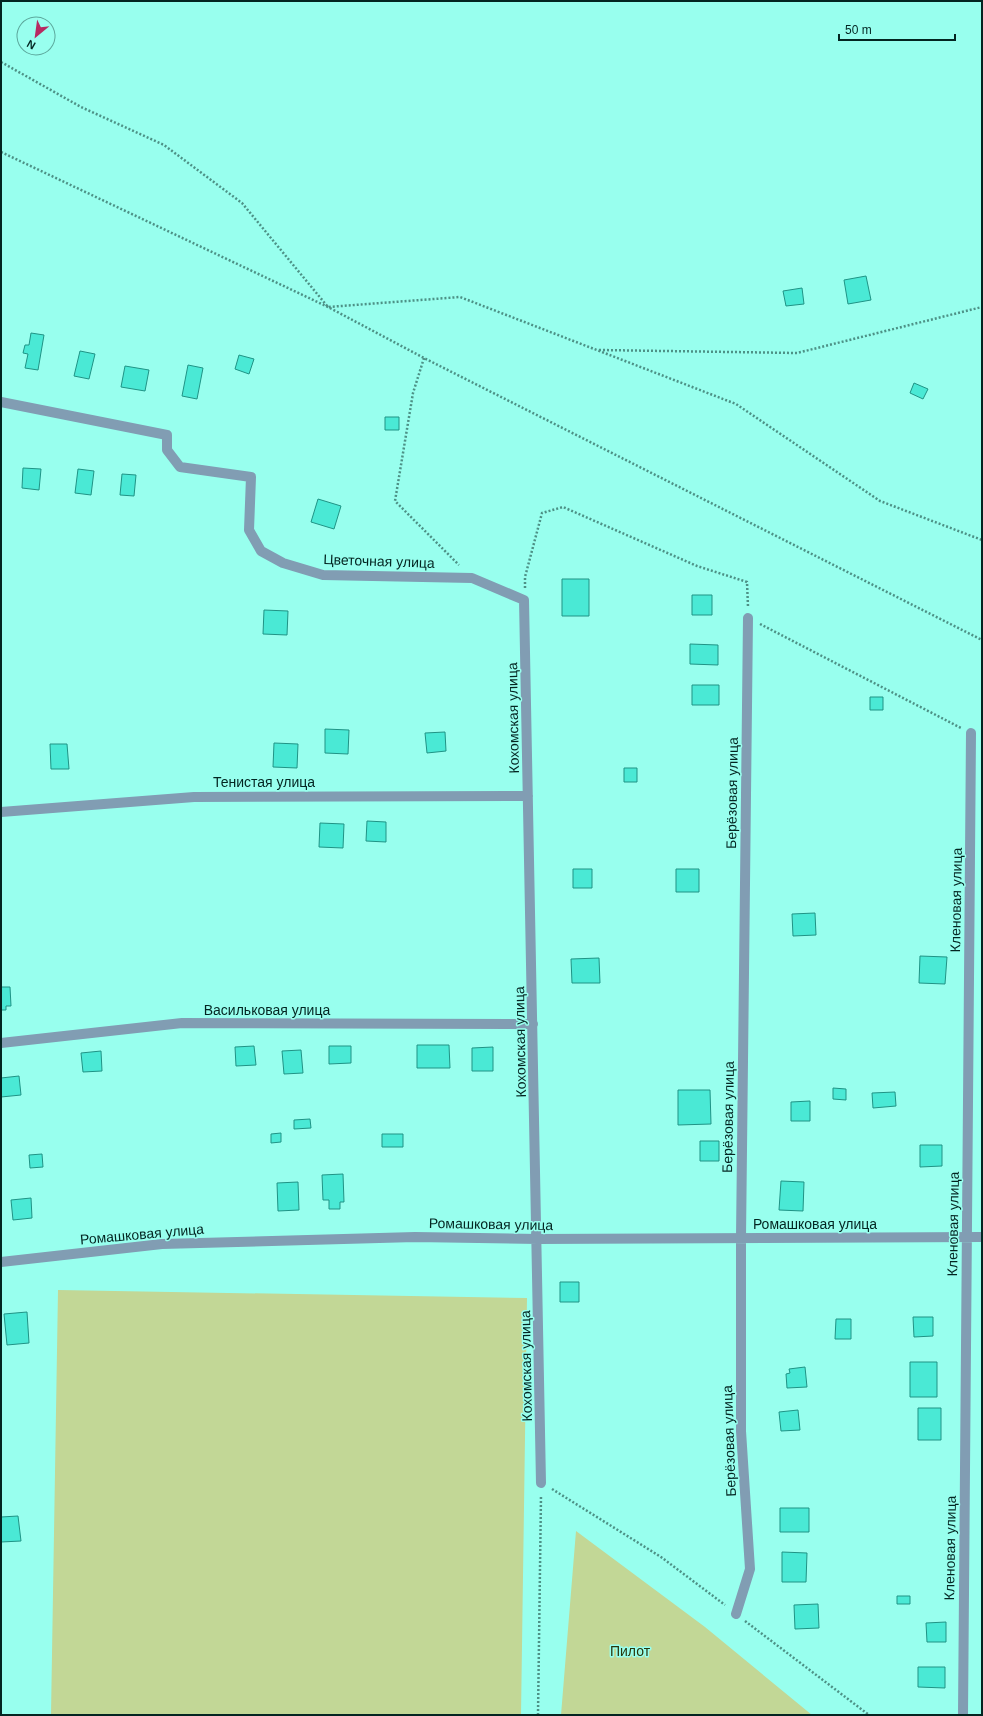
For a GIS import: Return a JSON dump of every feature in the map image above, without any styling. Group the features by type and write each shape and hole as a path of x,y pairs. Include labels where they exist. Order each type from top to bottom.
{"street":[{"name":"Цветочная улица","path":"1,402 167,435 167,450 180,467 251,477 249,530 261,551 283,563 322,575 472,578 524,600"},
{"name":"Кохомская улица","path":"524,600 538,1239 541,1483"},
{"name":"Берёзовая улица","path":"736,1614 750,1569 741,1431 741,1238 748,618"},
{"name":"Кленовая улица","path":"963,1715 972,733"},
{"name":"Тенистая улица","path":"1,812 194,796 528,796"},
{"name":"Васильковая улица","path":"1,1044 182,1024 533,1024"},
{"name":"Ромашковая улица","path":"1,1262 162,1244 414,1237 538,1239 982,1237"}],"path":[{"path":"1,62 81,107 164,145 230,194 242,203 328,307"},
{"path":"1,152 328,307 424,358 982,640"},
{"path":"328,307 460,297 736,404 880,501 982,540"},
{"path":"597,350 797,353 982,307"},
{"path":"424,358 413,393 395,501 472,578"},
{"path":"524,600 525,577 542,513 563,507 697,566 747,582 748,618 972,733"},
{"path":"541,1483 662,1557 869,1715"},
{"path":"538,1715 541,1483"}],"green space":[{"path":"58,1290 527,1298 521,1715 51,1715"},
{"name":"Пилот","path":"576,1531 705,1627 812,1715 561,1715"}],"building":[{"path":"866,276 871,300 848,304 844,280"},
{"path":"802,288 804,304 786,306 783,291"},
{"path":"31,333 44,335 38,370 25,368 28,354 23,353 25,345 29,345"},
{"path":"80,351 95,354 89,379 74,376"},
{"path":"239,355 254,359 249,374 235,369"},
{"path":"188,365 203,368 197,399 182,396"},
{"path":"125,366 149,370 145,391 121,387"},
{"path":"914,383 928,389 923,399 910,393"},
{"path":"385,417 399,417 399,430 385,430"},
{"path":"23,468 41,469 39,490 22,488"},
{"path":"78,469 94,471 91,495 75,493"},
{"path":"122,474 136,475 134,496 120,495"},
{"path":"318,499 341,506 334,529 311,522"},
{"path":"562,579 589,579 589,616 562,616"},
{"path":"692,595 712,595 712,615 692,615"},
{"path":"264,610 288,611 287,635 263,634"},
{"path":"690,644 718,645 718,665 690,664"},
{"path":"692,685 719,685 719,705 692,705"},
{"path":"870,697 883,697 883,710 870,710"},
{"path":"325,729 349,730 348,754 325,753"},
{"path":"445,732 446,751 427,753 425,733"},
{"path":"274,743 298,744 297,768 273,767"},
{"path":"50,744 67,744 69,769 51,769"},
{"path":"624,768 637,768 637,782 624,782"},
{"path":"367,821 386,822 386,842 366,841"},
{"path":"320,823 344,824 343,848 319,847"},
{"path":"573,869 592,869 592,888 573,888"},
{"path":"676,869 699,869 699,892 676,892"},
{"path":"815,913 816,935 793,936 792,914"},
{"path":"920,956 947,957 945,984 919,983"},
{"path":"599,958 600,983 572,983 571,959"},
{"path":"1,987 10,987 11,1006 6,1006 6,1010 1,1010"},
{"path":"417,1045 449,1045 450,1068 417,1068"},
{"path":"254,1046 256,1065 236,1066 235,1047"},
{"path":"329,1046 351,1046 351,1063 329,1064"},
{"path":"493,1047 493,1071 472,1071 472,1048"},
{"path":"301,1050 303,1073 284,1074 282,1051"},
{"path":"101,1051 102,1071 83,1072 81,1053"},
{"path":"19,1076 21,1095 1,1097 1,1078"},
{"path":"833,1088 846,1089 846,1100 833,1099"},
{"path":"678,1090 710,1090 711,1124 678,1125"},
{"path":"895,1092 896,1106 873,1108 872,1093"},
{"path":"810,1101 810,1121 791,1121 791,1102"},
{"path":"310,1119 311,1128 294,1129 294,1120"},
{"path":"281,1133 281,1142 271,1143 271,1134"},
{"path":"382,1134 403,1134 403,1147 382,1147"},
{"path":"700,1141 719,1141 719,1161 700,1161"},
{"path":"920,1145 942,1145 942,1166 920,1167"},
{"path":"42,1154 43,1167 30,1168 29,1155"},
{"path":"343,1174 344,1202 340,1202 340,1209 329,1209 329,1200 323,1200 322,1175"},
{"path":"781,1181 804,1182 803,1211 779,1210"},
{"path":"298,1182 299,1210 278,1211 277,1183"},
{"path":"31,1198 32,1218 13,1220 11,1200"},
{"path":"560,1282 579,1282 579,1302 560,1302"},
{"path":"27,1312 29,1343 7,1345 4,1314"},
{"path":"913,1317 933,1317 933,1336 914,1337"},
{"path":"836,1319 851,1319 851,1339 835,1339"},
{"path":"910,1362 937,1362 937,1397 910,1397"},
{"path":"805,1367 807,1387 787,1388 786,1374 790,1373 789,1369"},
{"path":"918,1408 941,1408 941,1440 918,1440"},
{"path":"798,1410 800,1430 781,1431 779,1412"},
{"path":"780,1508 809,1508 809,1532 780,1532"},
{"path":"18,1516 21,1541 1,1542 1,1517"},
{"path":"782,1552 807,1553 806,1582 782,1582"},
{"path":"897,1596 910,1596 910,1604 897,1604"},
{"path":"818,1604 819,1628 795,1629 794,1605"},
{"path":"946,1622 946,1642 927,1642 926,1623"},
{"path":"918,1667 945,1667 945,1688 918,1687"}]}
